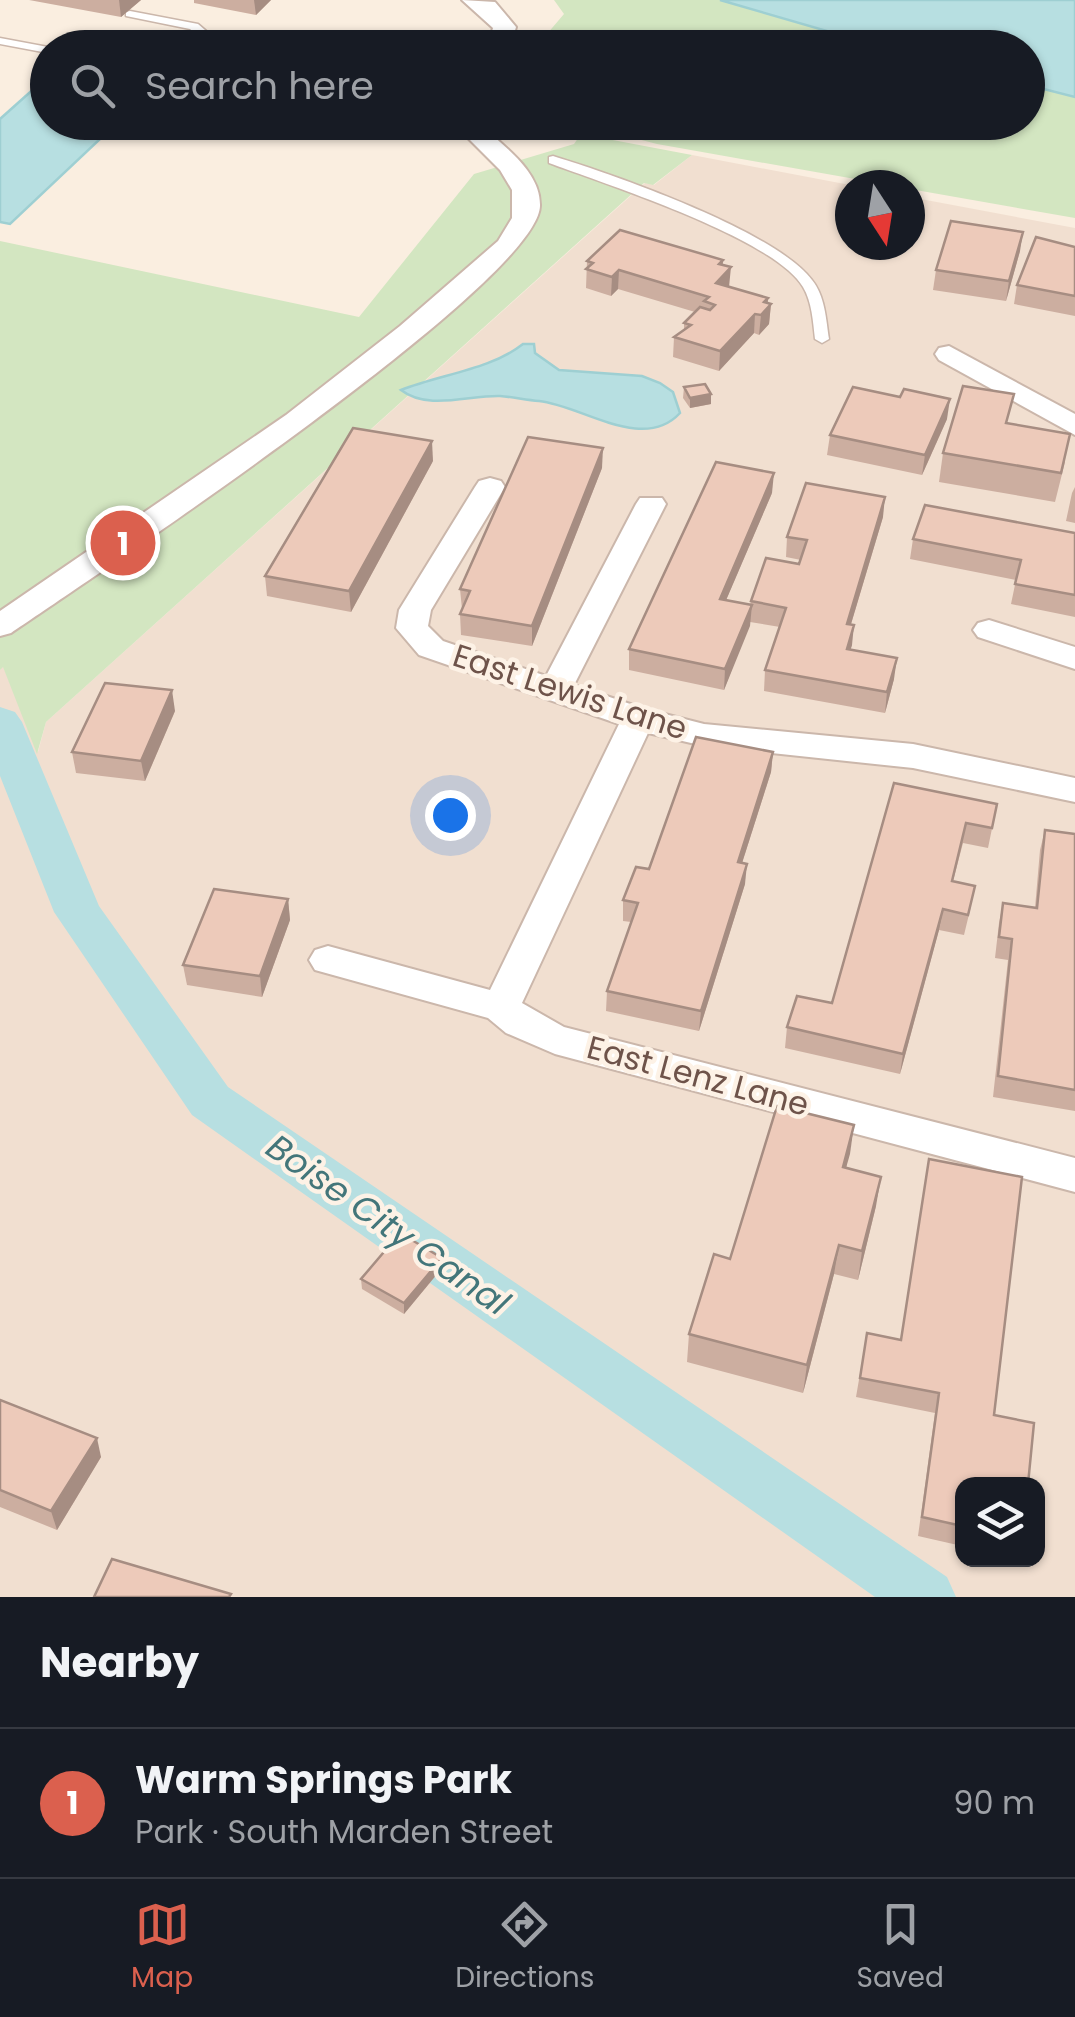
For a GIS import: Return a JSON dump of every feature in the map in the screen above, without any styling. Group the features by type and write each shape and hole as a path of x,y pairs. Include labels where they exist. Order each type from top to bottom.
{"street":[{"path":"474,0 486,7 505,30"},
{"path":"0,626 327,398 384,355 506,246 525,220 528,192 481,140"},
{"path":"949,354 1075,426"},
{"name":"East Lewis Lane","path":"490,487 415,610 412,628 431,648 638,719 704,735 913,756 1075,790"},
{"path":"555,690 650,504"},
{"path":"988,630 1075,658"},
{"path":"501,1007 638,719"},
{"name":"East Lenz Lane","path":"328,960 501,1007 520,1023 555,1039 1075,1175"}],"lane":[{"path":"130,14 199,30"},
{"path":"0,41 30,47"},
{"path":"553,160 725,228 774,252 808,281 822,338"}],"shaded area":[{"path":"692,155 835,182 835,260 925,260 925,200 1075,228 1075,1597 0,1597 0,670 3,666 38,752 46,722 645,183 654,185"}],"green space":[{"path":"554,0 720,0 823,30 550,30 564,14"},
{"path":"1045,89 1075,97 1075,218 925,192 925,170 835,170 835,175 642,140 1045,140"},
{"path":"577,140 613,140 692,155 653,185 644,183 46,722 37,754 3,667 0,670 0,241 359,317 474,174"}],"water":[{"path":"720,0 1075,0 1075,97 1045,89 1045,30 823,30"},
{"path":"30,92 30,140 99,140 10,224 0,222 0,119"},
{"path":"523,344 534,344 535,353 559,370 642,376 660,383 673,392 680,413 665,424 648,429 630,428 539,401 500,396 423,400 401,390 496,360"}],"building":[{"path":"951,221 1023,232 1009,281 936,270"},
{"path":"620,230 723,260 719,264 731,267 716,283 768,298 764,302 771,304 761,315 755,314 720,351 674,337 691,325 684,323 700,307 710,310 715,305 704,301 709,297 619,270 612,277 586,269 593,263 587,261"},
{"path":"1036,237 1075,247 1075,296 1017,285"},
{"path":"705,384 711,394 690,398 684,387"},
{"path":"963,386 1014,394 1006,423 1070,434 1061,473 943,453"},
{"path":"853,387 900,397 904,389 950,399 925,455 830,435"},
{"path":"353,428 432,441 349,591 265,576"},
{"path":"528,437 603,448 532,626 460,614 470,591 460,589"},
{"path":"716,462 774,473 720,599 752,605 725,669 629,649"},
{"path":"806,483 885,497 847,624 854,625 847,649 897,658 887,692 765,670 786,608 751,601 766,558 799,564 807,540 787,537"},
{"path":"925,505 1075,533 1075,595 1015,584 1021,560 913,539"},
{"path":"105,683 172,690 141,761 72,752"},
{"path":"696,737 773,752 738,862 747,864 701,1011 607,991 638,903 623,900 636,867 649,869"},
{"path":"894,783 997,804 992,828 966,823 952,881 975,886 968,915 943,909 903,1054 787,1027 797,996 832,1003"},
{"path":"1045,830 1075,834 1075,1090 998,1076 1012,939 999,937 1003,903 1037,908"},
{"path":"214,889 288,899 260,976 183,965"},
{"path":"777,1106 854,1125 843,1167 881,1177 862,1251 839,1245 807,1365 689,1334 714,1254 730,1259"},
{"path":"929,1159 1022,1177 994,1415 1034,1423 1029,1477 955,1477 955,1524 922,1517 939,1393 860,1378 867,1333 901,1340"},
{"path":"400,1233 442,1258 404,1303 361,1279"},
{"path":"0,1400 97,1438 51,1511 0,1490"},
{"path":"112,1559 231,1594 94,1597"}],"waterway":[{"name":"Boise City Canal","path":"0,722 78,912 210,1101 925,1597"}],"place":[{"name":"Warm Springs Park","path":"123,543"}]}
